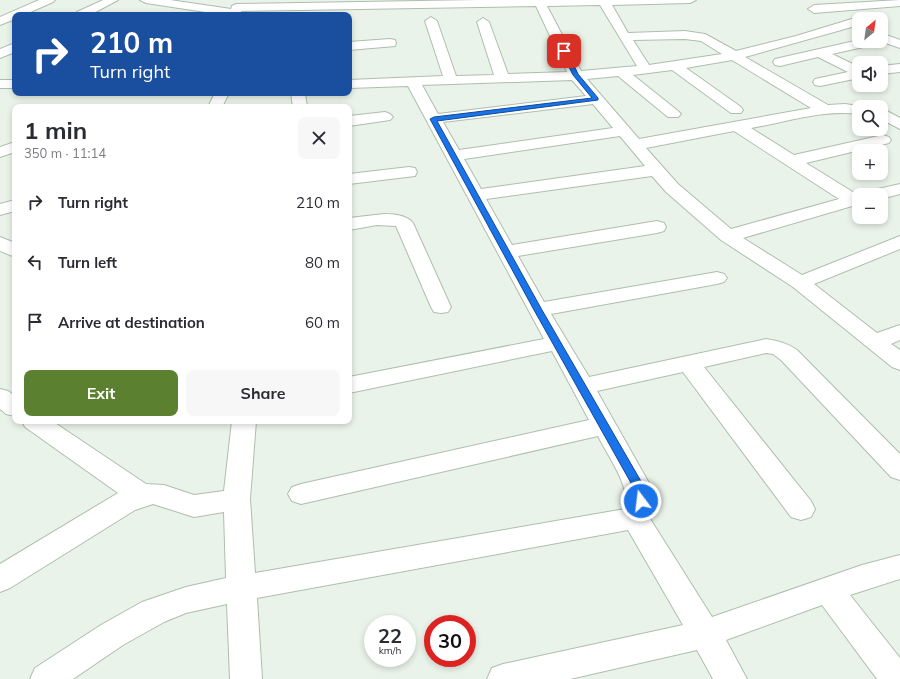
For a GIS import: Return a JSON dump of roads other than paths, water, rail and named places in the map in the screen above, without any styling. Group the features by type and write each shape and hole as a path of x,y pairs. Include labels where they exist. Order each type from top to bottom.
{"street":[{"path":"21,12 49,0"},
{"path":"87,12 112,0"},
{"path":"146,0 182,5 235,9 447,2 605,3 690,0"},
{"path":"540,3 576,75 672,188 728,236 800,283 900,362"},
{"path":"605,3 624,37 645,69"},
{"path":"852,29 843,26 809,6 900,3"},
{"path":"169,12 182,5"},
{"path":"888,12 900,8"},
{"path":"0,21 12,16"},
{"path":"430,21 451,80"},
{"path":"483,22 502,78"},
{"path":"352,84 621,72 734,55 793,42 852,23"},
{"path":"888,37 900,34"},
{"path":"624,37 695,36 712,41 824,110"},
{"path":"888,40 900,44"},
{"path":"0,54 12,41"},
{"path":"352,46 390,44"},
{"path":"780,62 852,46"},
{"path":"819,53 852,70"},
{"path":"673,65 736,110"},
{"path":"888,69 900,68"},
{"path":"621,72 673,114"},
{"path":"820,82 852,75"},
{"path":"413,81 538,310 558,342 581,387 636,483 641,501 635,518"},
{"path":"0,84 12,84"},
{"path":"434,119 596,99"},
{"path":"888,108 900,106"},
{"path":"635,145 824,110 845,108 852,109"},
{"path":"352,121 385,117"},
{"path":"888,117 900,124"},
{"path":"737,126 852,198"},
{"path":"454,156 623,131"},
{"path":"791,161 883,140"},
{"path":"0,152 12,148"},
{"path":"475,195 656,170"},
{"path":"352,179 409,172"},
{"path":"888,192 900,189"},
{"path":"728,236 852,201"},
{"path":"352,224 385,219 396,220 404,223 441,307"},
{"path":"506,252 657,227"},
{"path":"800,283 900,242"},
{"path":"0,243 12,249"},
{"path":"538,310 716,278"},
{"path":"875,342 900,332"},
{"path":"352,384 558,342"},
{"path":"581,387 766,346 778,348 789,355 900,470"},
{"path":"688,363 801,509"},
{"path":"0,397 12,406"},
{"path":"38,424 141,495"},
{"path":"244,424 237,499 246,679"},
{"path":"301,494 604,426"},
{"path":"0,579 125,502 141,495 153,494 168,497 180,504 194,506 237,499"},
{"path":"46,679 126,626 154,612 187,600 242,588 635,518"},
{"path":"635,518 731,679"},
{"path":"503,679 705,634 828,590 900,567"},
{"path":"828,590 897,679"}]}
